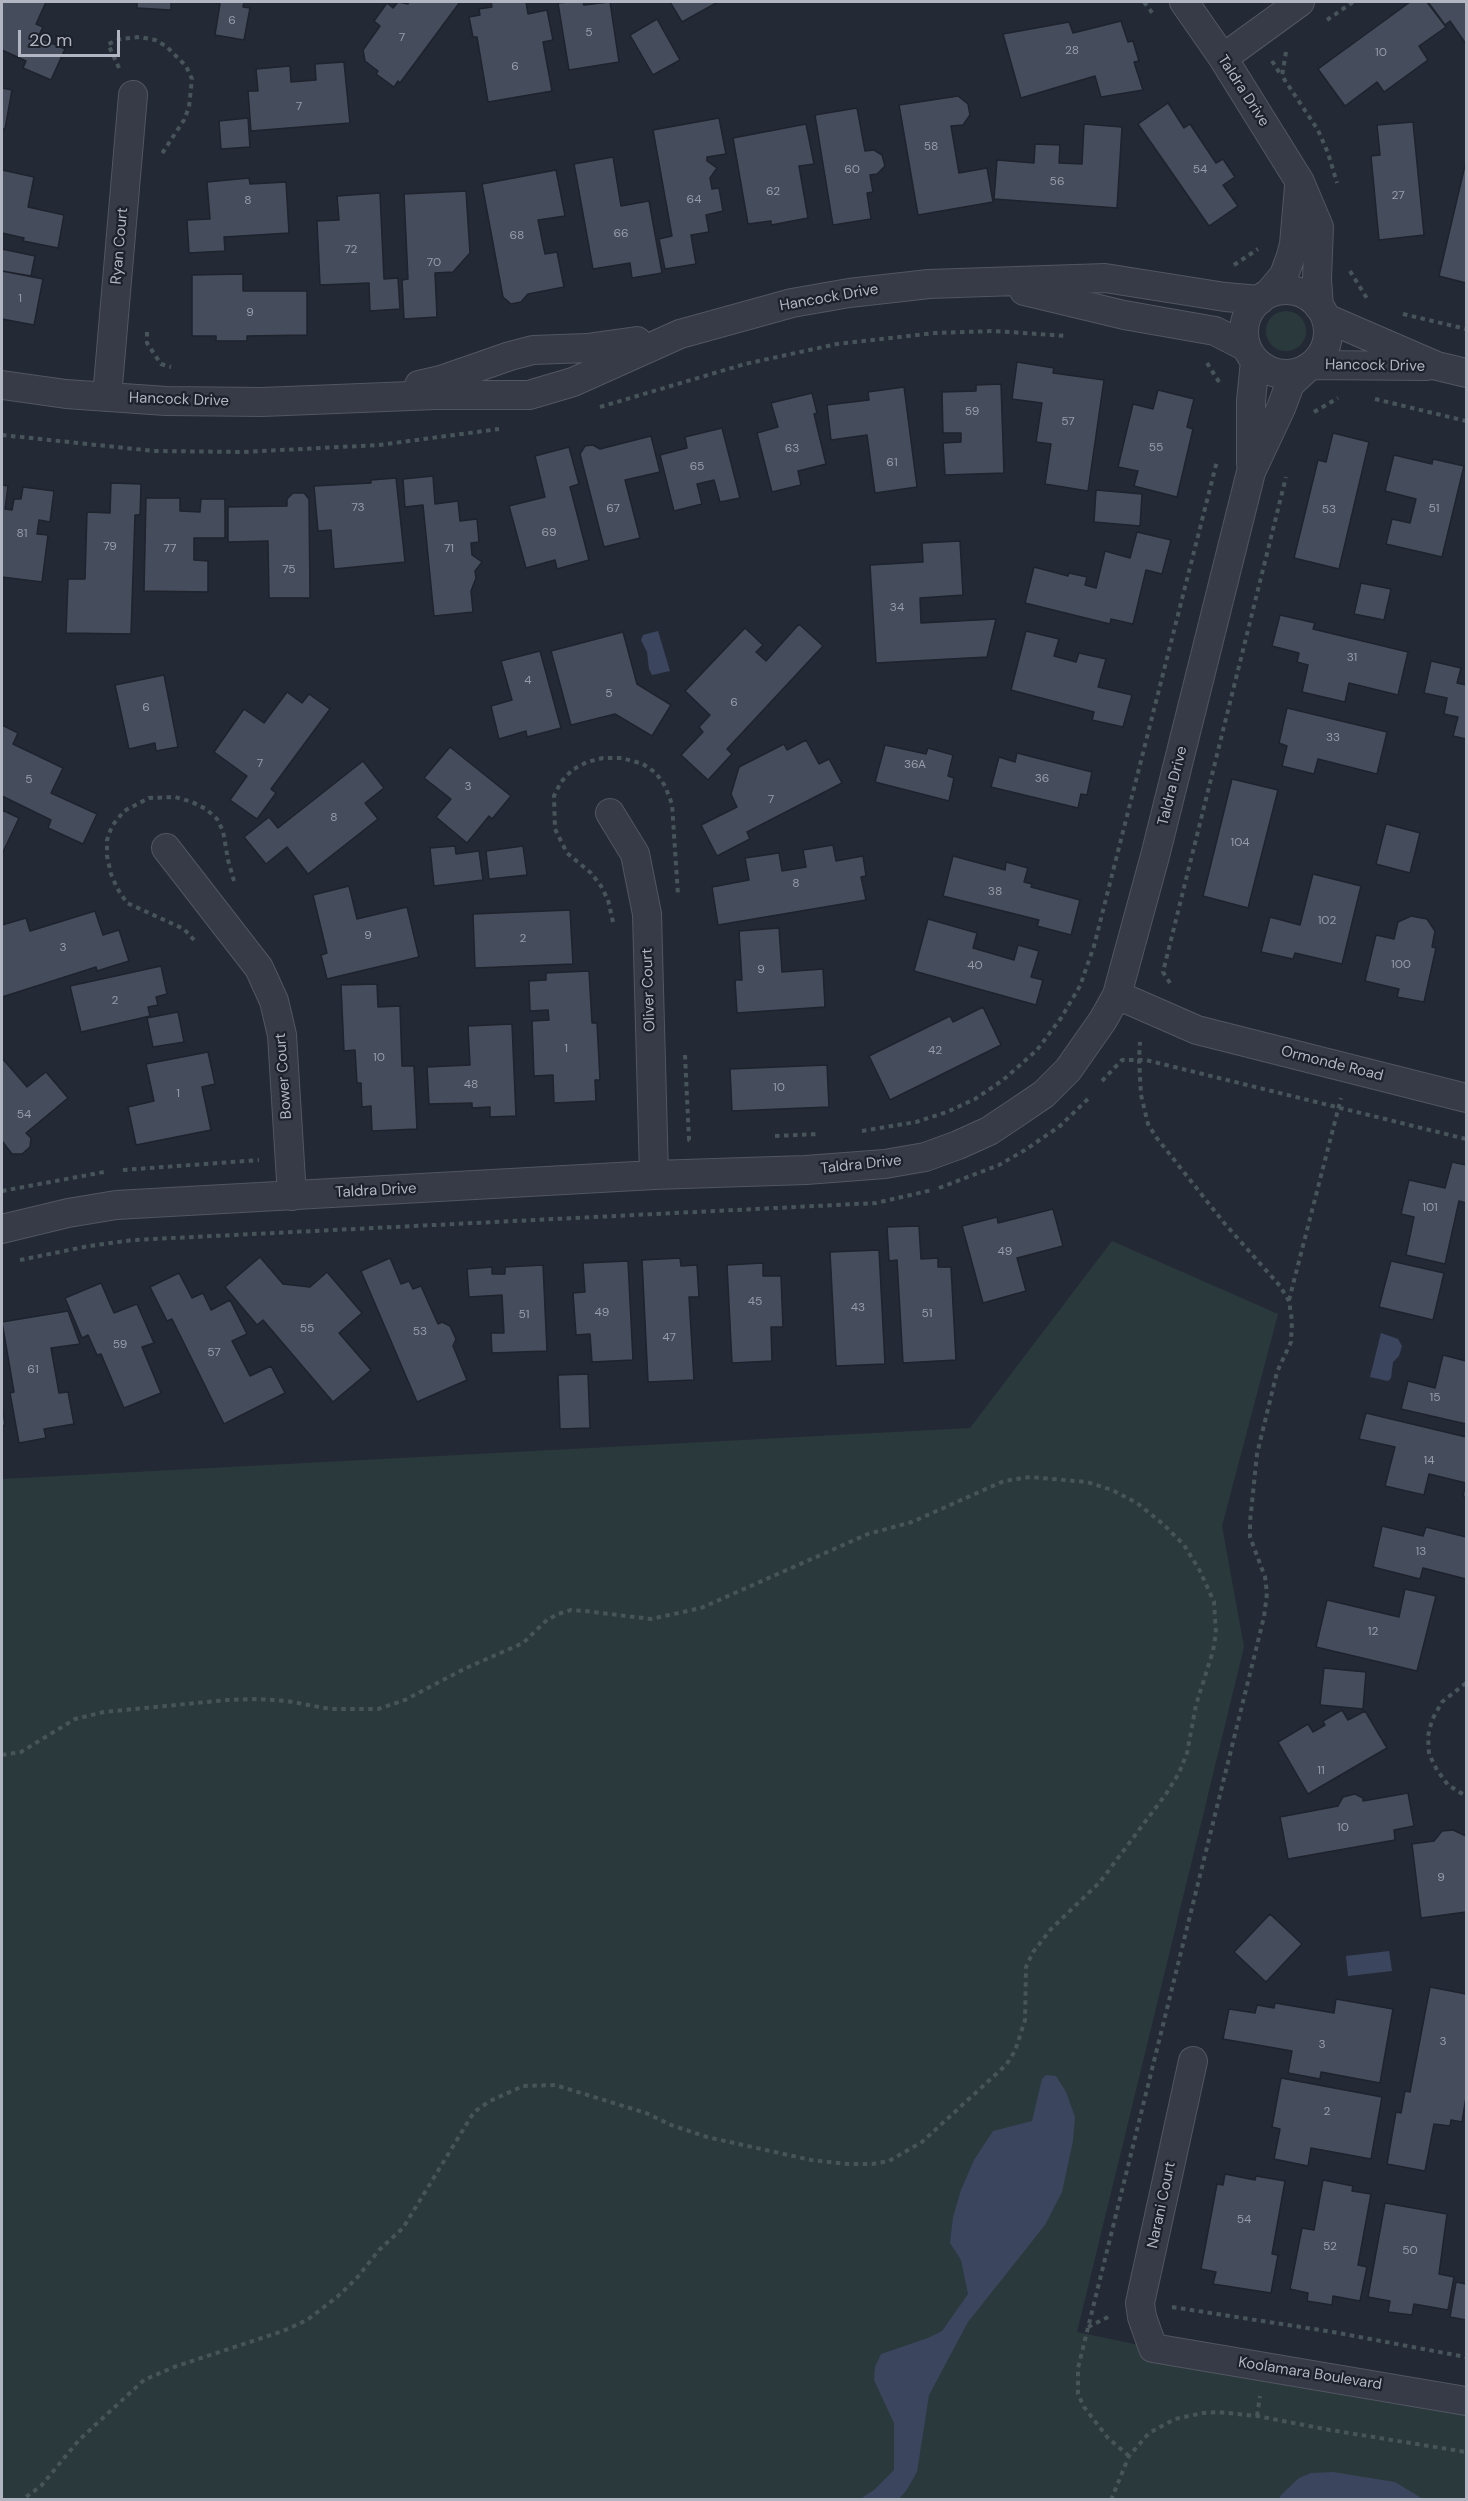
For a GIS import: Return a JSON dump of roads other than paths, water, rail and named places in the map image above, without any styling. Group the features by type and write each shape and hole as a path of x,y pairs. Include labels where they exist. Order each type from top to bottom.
{"street":[{"name":"Taldra Drive","path":"1184,2 1223,58 1300,182 1319,227 1317,279 1323,312"},
{"path":"1223,58 1300,2"},
{"name":"Ryan Court","path":"107,397 133,95"},
{"path":"1264,297 1283,290 1296,292 1309,297 1323,312 1328,332 1326,344 1321,355 1310,366 1294,373 1280,373 1267,369 1251,354 1244,333 1245,321 1250,310 1284,275 1292,250 1300,182"},
{"name":"Hancock Drive","path":"358,398 441,380 533,350 587,348 680,334 792,303 849,293 929,284 1105,278 1264,297"},
{"name":"Hancock Drive","path":"981,282 1124,315 1215,330 1251,354"},
{"name":"Hancock Drive","path":"1323,312 1437,366 1467,373"},
{"name":"Hancock Drive","path":"2,385 107,397 262,402 529,395 573,382 680,334"},
{"name":"Taldra Drive","path":"1251,354 1251,472"},
{"name":"Taldra Drive","path":"2,1229 68,1213 116,1206 654,1175 852,1168 925,1157 989,1131 1044,1094 1068,1070 1118,995 1251,472 1290,384 1310,366"},
{"name":"Hancock Drive","path":"1310,366 1437,366"},
{"name":"Oliver Court","path":"610,813 635,854 647,914 654,1175"},
{"name":"Bower Court","path":"166,848 259,968 274,1001 282,1035 292,1196"},
{"name":"Ormonde Road","path":"1118,995 1197,1030"},
{"name":"Ormonde Road","path":"1103,1020 1197,1030 1467,1098"},
{"name":"Narani Court","path":"1153,2348 1142,2317 1140,2303 1193,2061"},
{"name":"Koolamara Boulevard","path":"1153,2348 1467,2401"}],"water":[{"path":"658,631 670,671 652,675 647,652 641,640 643,635"},
{"path":"1381,1333 1398,1339 1402,1346 1399,1356 1393,1362 1391,1378 1388,1381 1370,1377"},
{"path":"1389,1951 1392,1971 1348,1976 1346,1956"},
{"path":"1046,2075 1056,2076 1066,2092 1075,2117 1073,2141 1062,2192 1045,2225 968,2322 929,2395 917,2472 906,2491 899,2499 860,2499 874,2490 894,2470 894,2423 874,2380 875,2367 881,2354 942,2331 968,2294 961,2260 950,2243 953,2217 961,2190 974,2160 993,2131 1032,2121 1042,2079"},
{"path":"1333,2472 1395,2482 1423,2499 1279,2499 1299,2478 1311,2473"}]}
